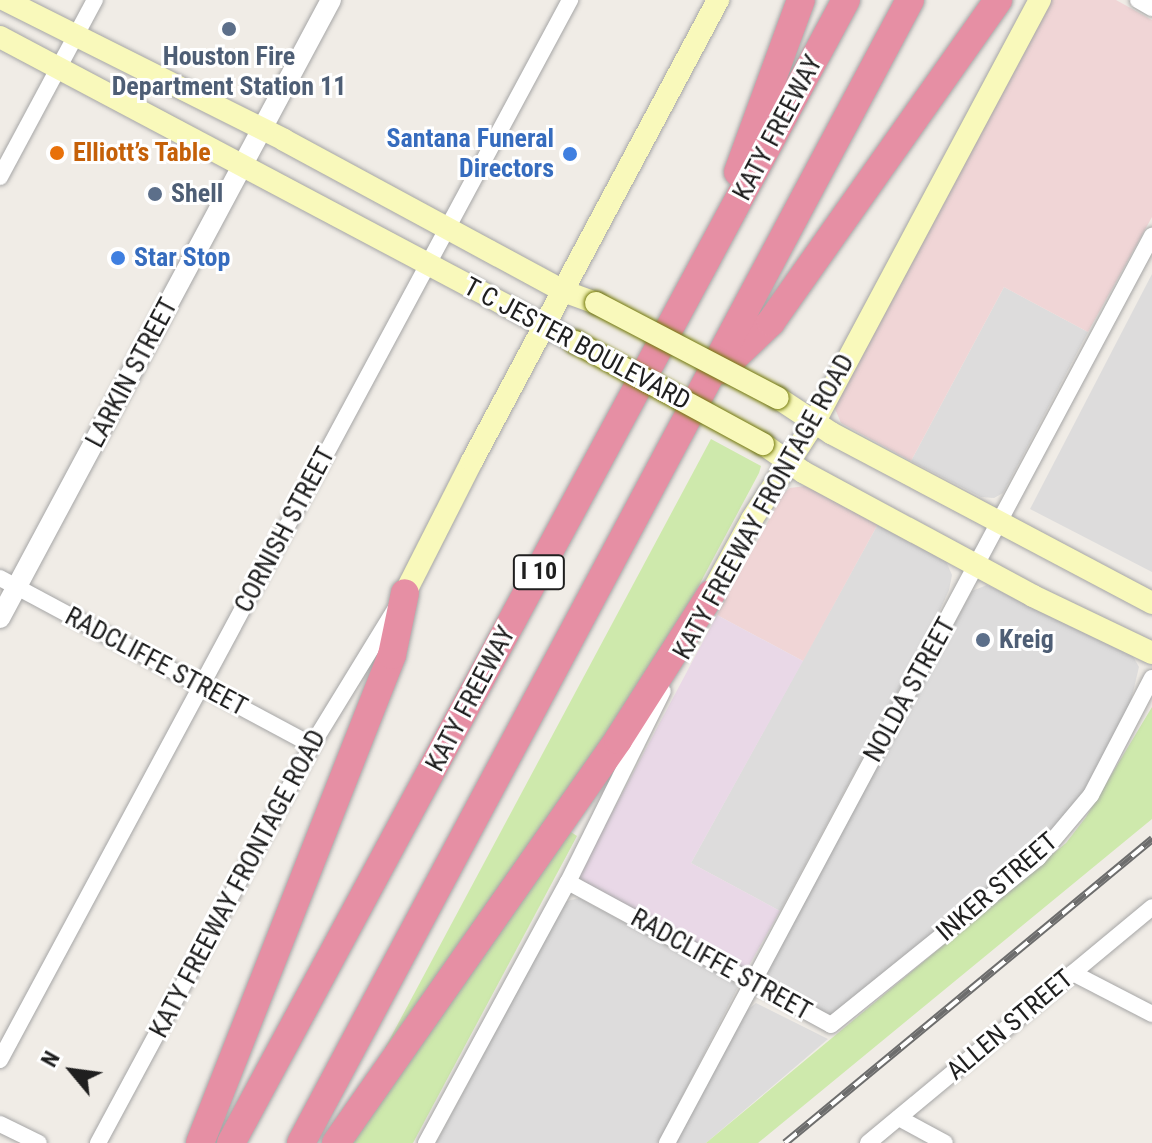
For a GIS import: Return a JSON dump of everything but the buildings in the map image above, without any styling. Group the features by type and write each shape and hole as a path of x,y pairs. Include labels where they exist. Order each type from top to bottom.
{"highway":[{"path":"701,272 801,0"},
{"name":"KATY FREEWAY","path":"231,1143 846,0"},
{"name":"I 10","path":"301,1143 910,0"},
{"path":"700,390 771,322 998,0"},
{"path":"200,1143 392,655 405,593"},
{"path":"336,1143 609,753 711,594"}],"main road":[{"name":"T C JESTER BOULEVARD","path":"5,0 262,129 563,291 596,303 1000,524 1152,603"},
{"name":"KATY FREEWAY FRONTAGE ROAD","path":"405,593 718,0"},
{"name":"KATY FREEWAY FRONTAGE ROAD","path":"711,594 752,519 814,423 1040,0"},
{"name":"T C JESTER BOULEVARD","path":"0,37 575,342 763,444 789,464 977,566 1152,653"},
{"path":"127,105 137,67"}],"street":[{"path":"0,177 95,0"},
{"name":"LARKIN STREET","path":"0,618 8,582 243,165 331,0"},
{"name":"CORNISH STREET","path":"0,1060 570,0"},
{"path":"1138,0 1152,8"},
{"name":"NOLDA STREET","path":"667,1143 1152,236"},
{"name":"RADCLIFFE STREET","path":"8,582 312,745"},
{"name":"KATY FREEWAY FRONTAGE ROAD","path":"100,1140 312,745 405,593"},
{"name":"KATY FREEWAY FRONTAGE ROAD","path":"426,1143 568,882 711,594"},
{"name":"INKER STREET","path":"831,1025 1038,858 1091,795 1152,678"},
{"name":"RADCLIFFE STREET","path":"568,882 831,1025"},
{"name":"ALLEN STREET","path":"868,1143 1152,907"},
{"path":"1073,973 1152,1014"},
{"path":"899,1118 945,1143"},
{"path":"0,1124 39,1143"}],"shaded area":[{"path":"1046,0 1116,0 1152,20 1152,217 1088,332 1004,287 911,461 841,423 833,404"},
{"path":"1152,274 1152,572 1030,509"},
{"path":"1004,287 1088,332 1003,493 994,498 981,497 911,461"},
{"path":"805,486 878,524 803,661 717,615 783,494 790,488"},
{"path":"878,524 945,559 952,575 949,590 930,632 780,911 691,863"},
{"path":"987,585 1131,653 1139,667 1129,709 1076,805 1038,849 830,1016 764,981 763,977 972,591"},
{"path":"717,615 803,661 691,863 780,911 747,969 741,969 584,885 579,875"},
{"path":"579,898 731,980 738,987 663,1134 657,1143 436,1143 562,907 567,901"},
{"path":"756,1003 828,1039 706,1143 676,1143 745,1012"}],"green space":[{"path":"711,439 761,466 759,473 682,617 630,703 395,1054 385,1048"},
{"path":"1152,707 1152,819 758,1143 706,1143 1066,843 1086,817"},
{"path":"565,828 577,836 413,1143 352,1143"}],"railway":[{"path":"785,1143 1152,839"}],"place":[{"name":"Houston Fire Department Station 11","path":"229,29"},
{"name":"Elliott’s Table","path":"57,153"},
{"name":"Santana Funeral Directors","path":"570,154"},
{"name":"Shell","path":"155,194"},
{"name":"Star Stop","path":"118,258"},
{"name":"Kreig","path":"983,640"}]}
